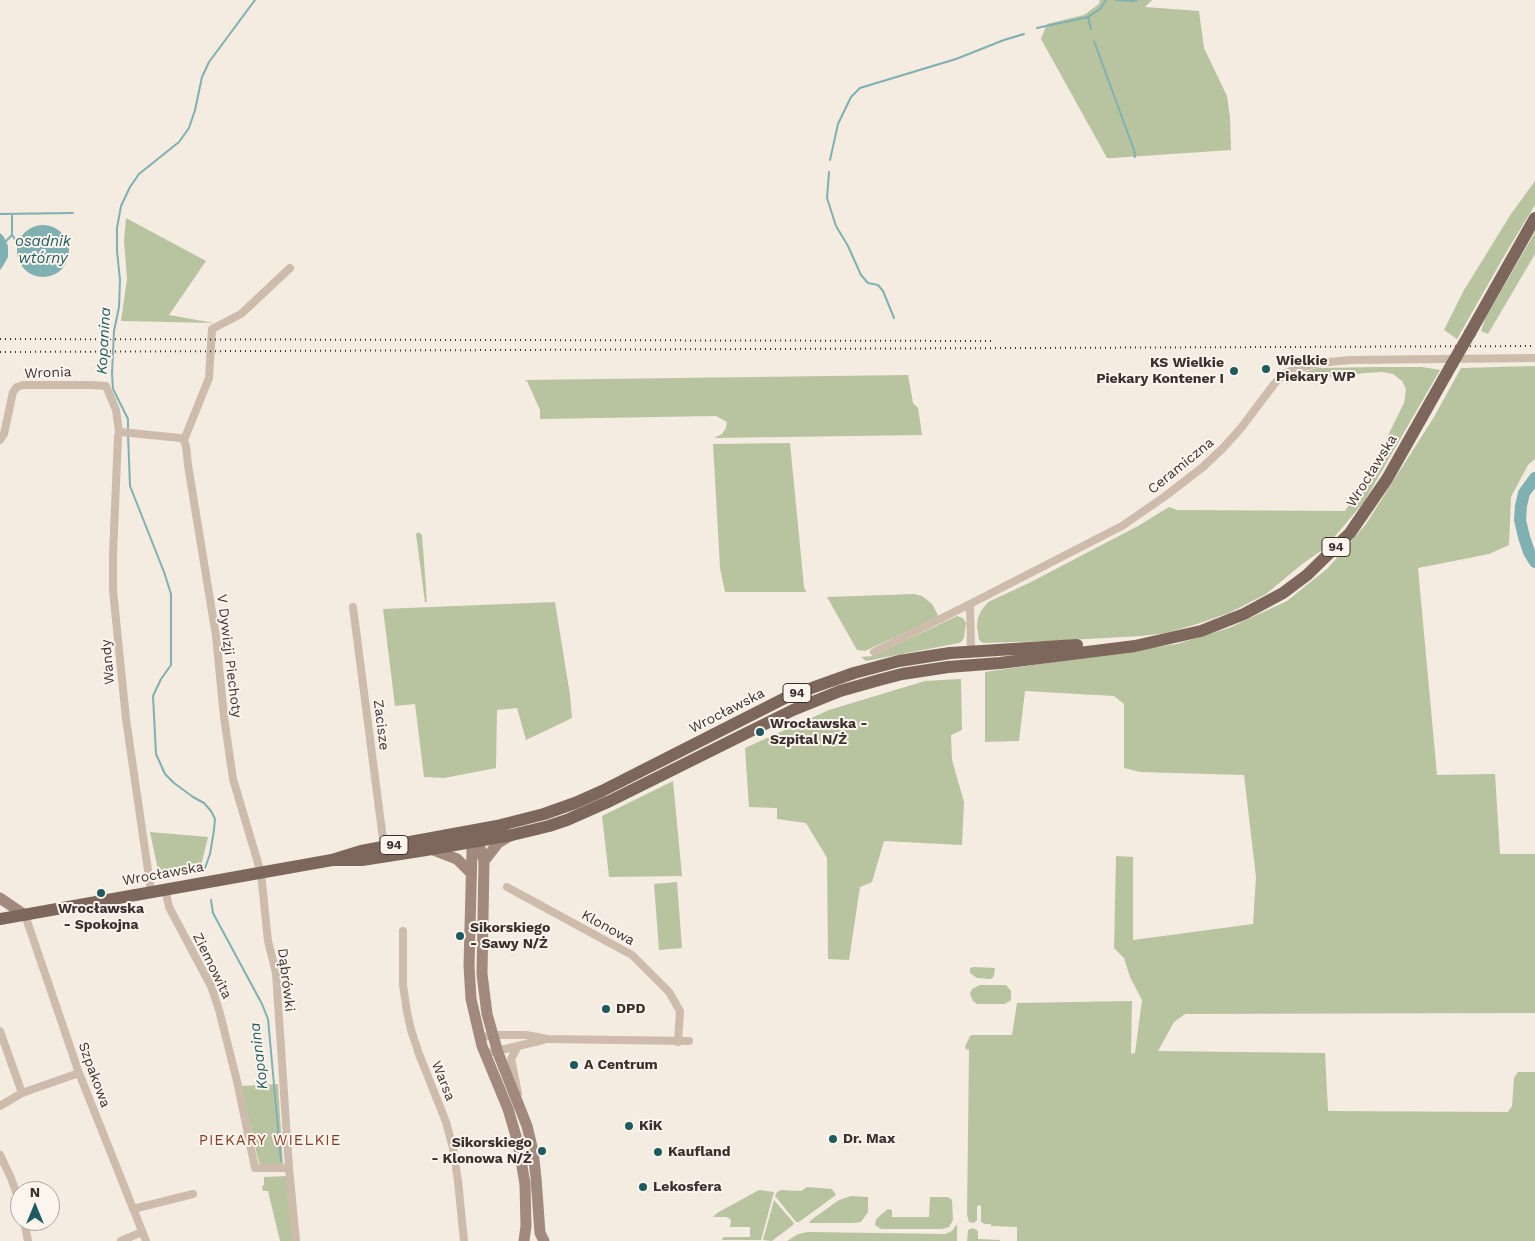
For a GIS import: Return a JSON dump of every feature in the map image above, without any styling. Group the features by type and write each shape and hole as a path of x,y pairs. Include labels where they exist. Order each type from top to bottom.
{"main road":[{"name":"Wrocławska","path":"332,860 362,860 476,842 549,826 594,808 793,710 857,686 925,670 1135,646 1201,631 1244,614 1283,593 1307,575 1350,533 1387,479 1535,218"},
{"name":"Wrocławska","path":"2,916 25,915 332,860 384,846 497,826 544,814 575,803 785,698 854,673 899,661 950,653 1147,642"}],"street":[{"path":"121,432 170,436 184,440 209,378 212,329 242,314 290,268"},
{"name":"Ceramiczna","path":"874,652 1122,526 1203,467 1241,428 1275,383 1284,374 1295,369 1319,363 1350,360 1535,358"},
{"name":"Wronia","path":"0,440 4,434 13,392 17,387 91,384 106,386"},
{"name":"Wandy","path":"106,386 116,410 121,432 118,437 113,590 126,719 151,892"},
{"name":"V Dywizji Piechoty","path":"184,440 216,636 224,717 233,780 260,873"},
{"path":"970,604 971,652"},
{"name":"Zacisze","path":"353,607 384,846"},
{"path":"497,826 485,832 472,850 469,980 479,1038 508,1109 518,1143 525,1184 526,1232 524,1241"},
{"path":"458,833 468,836 476,842 484,861 482,974 487,1014 497,1051 527,1126 533,1151 540,1233 544,1241"},
{"path":"484,861 498,843 512,835"},
{"path":"431,849 457,859 471,873"},
{"name":"Dąbrówki","path":"260,873 268,941 276,973 289,1168 296,1241"},
{"name":"Klonowa","path":"507,887 632,955 669,992 680,1011 678,1042"},
{"name":"Ziemowita","path":"165,889 169,907 211,986 219,1010 233,1063 255,1168 289,1168"},
{"path":"0,898 25,915"},
{"path":"0,898 8,908 8,915 2,916"},
{"name":"Szpakowa","path":"25,915 80,1073 146,1241"},
{"name":"Warsa","path":"403,931 404,985 407,1012 416,1046 446,1122 453,1148 464,1241"},
{"path":"0,1031 22,1094"},
{"path":"479,1038 492,1035 526,1035 548,1039 689,1041"},
{"path":"484,1054 548,1039"},
{"path":"518,1046 511,1060 519,1102"},
{"path":"0,1106 22,1094 80,1073"},
{"path":"0,1155 12,1181"},
{"path":"133,1209 193,1194"},
{"path":"121,1241 142,1232"},
{"path":"533,1241 538,1241"}],"green space":[{"path":"1100,0 1152,0 1145,7 1199,11 1204,48 1227,96 1231,150 1107,158 1041,39 1047,24 1084,15 1099,4"},
{"path":"1535,181 1535,205 1457,339 1444,330 1464,290 1511,214"},
{"path":"126,218 206,261 169,315 214,323 121,321 127,279 124,241"},
{"path":"1535,232 1535,254 1488,334 1481,331 1485,319"},
{"path":"1535,366 1535,459 1528,465 1511,497 1509,545 1489,554 1418,568 1437,775 1495,774 1500,854 1535,854 1535,1013 1185,1014 1174,1022 1158,1051 1325,1053 1328,1111 1508,1112 1512,1106 1514,1078 1518,1072 1535,1072 1535,1241 1017,1241 1017,1227 991,1226 991,1224 981,1222 981,1205 977,1206 977,1220 974,1223 969,1222 967,1215 969,1050 965,1047 970,1036 1012,1035 1017,1003 1132,1001 1131,1054 1135,1053 1142,1000 1130,977 1124,958 1114,948 1116,856 1133,857 1133,940 1253,924 1256,877 1244,775 1140,772 1124,768 1124,704 1114,696 1025,691 1019,741 985,742 985,672 1177,644 1229,628 1287,601 1328,568 1366,524 1434,417 1461,368"},
{"path":"1422,367 1440,370 1364,502 1325,548 1266,594 1229,613 1166,633 1049,641 983,643 979,640 978,618 988,602 1029,583 1138,526 1169,507 1177,510 1345,511 1366,480 1404,403 1406,389 1402,381 1393,374 1382,372 1297,380 1286,384 1291,376 1317,368"},
{"path":"908,375 913,403 918,408 922,435 714,438 722,434 727,422 716,416 540,419 540,410 527,381 524,380"},
{"path":"790,443 806,592 725,592 720,568 713,444"},
{"path":"418,532 422,535 427,602 425,602 416,534"},
{"path":"914,594 922,596 932,604 938,615 936,618 865,651 857,650 827,597"},
{"path":"555,602 572,718 526,740 517,708 497,710 496,768 444,778 424,777 415,704 395,706 383,609"},
{"path":"957,616 963,618 966,623 964,638 959,643 866,661 861,657 873,656"},
{"path":"961,679 962,730 951,735 952,760 964,802 962,845 884,841 872,882 860,887 849,960 828,959 827,858 806,823 777,819 777,808 749,807 745,748 829,710 925,681"},
{"path":"673,781 682,876 609,877 602,816"},
{"path":"150,832 208,837 200,870 160,879"},
{"path":"677,882 682,948 659,950 654,884"},
{"path":"970,968 995,968 994,976 991,979 977,978 970,973"},
{"path":"980,985 1006,985 1011,991 1011,1000 1005,1004 977,1004 973,1001 970,994 972,989"},
{"path":"278,1084 283,1164 265,1167 259,1163 241,1086"},
{"path":"286,1176 293,1241 280,1241 268,1191 263,1191 262,1186 264,1185 264,1177"},
{"path":"807,1187 832,1189 836,1195 799,1222 796,1222 775,1196 781,1190 801,1191"},
{"path":"759,1190 774,1192 761,1240 721,1240 724,1237 750,1237 750,1227 730,1227 731,1220 727,1217 713,1217"},
{"path":"851,1196 868,1197 868,1212 861,1222 809,1223 839,1200"},
{"path":"930,1197 948,1197 952,1200 953,1220 949,1227 942,1229 881,1229 875,1225 876,1219 888,1209 892,1210 892,1217 929,1217"},
{"path":"774,1200 794,1223 772,1241 763,1240"},
{"path":"957,1224 957,1241 787,1241 798,1234 808,1232 945,1234 952,1231"},
{"path":"973,1228 978,1231 978,1239 1000,1241 967,1241 968,1230"}],"water":[{"name":"osadnik wtórny","path":"43,225 53,227 61,233 67,241 69,251 67,261 61,269 53,275 43,277 33,275 25,269 19,261 17,251 19,241 25,233 33,227"},
{"name":"osadnik wtórny","path":"0,233 8,246 8,257 0,270"}],"waterway":[{"name":"Kopanina","path":"128,430 128,419 113,389 112,374 114,331 119,307 120,280 117,228 121,206 139,174 179,142 189,128 202,77 209,62 255,0"},
{"path":"1037,28 1088,17 1100,9 1106,0"},
{"path":"1116,0 1137,0"},
{"path":"1088,17 1091,29"},
{"path":"830,160 838,124 851,97 860,88 956,59 1024,34"},
{"path":"1094,41 1135,157"},
{"path":"829,172 827,198 836,226 848,246 861,275 868,283 878,285 883,291 894,318"},
{"path":"0,214 73,213"},
{"path":"6,241 12,235 12,214"},
{"path":"13,236 18,245"},
{"name":"Kopanina","path":"128,434 130,486 171,594 171,665 161,679 153,696 156,754 165,774 174,783 204,803 215,819 210,854 205,868"},
{"path":"1535,478 1524,493 1520,520 1529,552 1535,562"},
{"name":"Kopanina","path":"211,900 213,913 262,1004 268,1019 281,1161"}],"railway":[{"path":"0,339 992,341"},
{"path":"0,352 1535,346"}],"place":[{"name":"Wielkie Piekary WP","path":"1266,369"},
{"name":"KS Wielkie Piekary Kontener I","path":"1234,371"},
{"name":"Wrocławska - Szpital N/Ż","path":"760,732"},
{"name":"Wrocławska - Spokojna","path":"101,893"},
{"name":"Sikorskiego - Sawy N/Ż","path":"460,936"},
{"name":"DPD","path":"606,1009"},
{"name":"A Centrum","path":"574,1065"},
{"name":"KiK","path":"629,1126"},
{"name":"Dr. Max","path":"833,1139"},
{"name":"Sikorskiego - Klonowa N/Ż","path":"542,1151"},
{"name":"Kaufland","path":"658,1152"},
{"name":"Lekosfera","path":"643,1187"}],"district":[{"name":"PIEKARY WIELKIE","path":"270,1141"}]}
